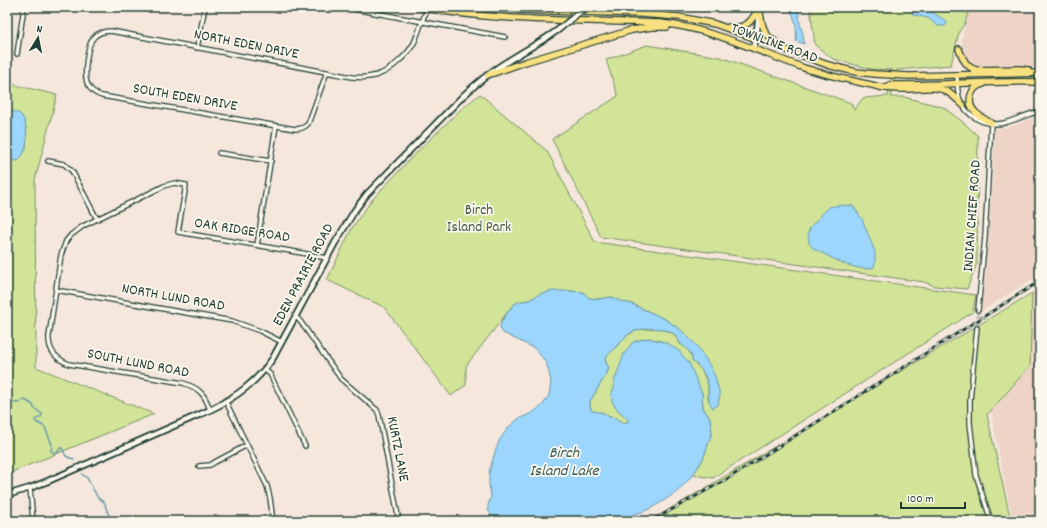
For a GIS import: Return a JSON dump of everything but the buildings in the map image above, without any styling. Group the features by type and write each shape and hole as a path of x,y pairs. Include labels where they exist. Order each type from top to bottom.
{"main road":[{"name":"TOWNLINE ROAD","path":"419,7 495,17 673,24 709,33 827,76 859,82"},
{"path":"483,7 521,10 660,14 734,28 744,26 748,23 759,7"},
{"name":"EDEN PRAIRIE ROAD","path":"7,495 30,488 210,410 245,390 265,370 273,358 326,258 355,210 367,194 463,96 504,63 558,30 586,7"},
{"path":"753,48 756,39 759,7"},
{"path":"759,7 762,26 770,39 781,45 826,62 828,65"},
{"path":"715,24 817,62 856,72 892,76 1040,73"},
{"path":"488,75 524,62 632,30 652,27 689,28"},
{"path":"959,49 963,60 968,66 976,70 1020,69 1040,73"},
{"path":"859,82 909,85 1040,82"},
{"path":"859,82 886,88 942,89 963,104"},
{"path":"991,124 975,112 971,105 970,97 979,85 995,82"}],"street":[{"path":"17,54 23,18 23,7"},
{"path":"198,48 205,7"},
{"path":"343,7 505,37"},
{"name":"NORTH EDEN DRIVE","path":"91,90 87,84 86,78 88,53 91,41 95,36 105,31 361,78 371,77 390,70 407,54 414,42 421,21 428,8"},
{"name":"SOUTH EDEN DRIVE","path":"91,90 102,96 300,129 308,124 327,72"},
{"path":"957,75 958,94 968,112 979,120 991,124 1002,123 1040,111"},
{"name":"INDIAN CHIEF ROAD","path":"978,310 985,237 991,124"},
{"path":"256,245 276,126"},
{"path":"219,153 271,161"},
{"path":"48,161 64,164 72,171 97,219 76,230 66,241 61,256 56,290"},
{"name":"OAK RIDGE ROAD","path":"97,219 169,184 174,183 186,185 178,232 326,258"},
{"name":"NORTH LUND ROAD","path":"56,290 232,321 260,331 282,342"},
{"name":"SOUTH LUND ROAD","path":"56,290 49,342 52,352 57,357 69,364 190,385 202,393 210,410"},
{"name":"KURTZ LANE","path":"296,317 341,379 377,410 399,521"},
{"path":"977,328 970,400 970,424 976,475 991,521"},
{"path":"265,370 270,374 305,446"},
{"path":"226,402 267,486 273,521"},
{"path":"199,466 210,465 247,445"},
{"path":"30,488 33,521"}],"shaded area":[{"path":"970,7 1040,7 1040,69 1018,67 977,69 968,64 963,56 962,40"},
{"path":"1040,115 1040,274 982,311 993,172 994,131 995,129 1009,127"},
{"path":"1040,288 1040,505 1028,521 1013,521 991,411 1030,366 1032,293"}],"green space":[{"path":"810,7 970,7 965,23 959,32 951,65 897,70 891,97 904,97 943,107 978,136 977,263 967,289 935,286 924,282 601,237 552,139 618,96 606,60 647,45 720,57 851,103 854,110 863,98 888,96 893,70 871,69 833,59 815,45"},
{"path":"7,83 57,95 35,180 36,367 154,414 7,474 7,155 24,152 26,148 26,127 13,112 7,110"},
{"name":"Birch Island Park","path":"480,94 547,151 595,242 976,295 973,312 713,478 693,475 703,459 712,433 710,418 703,408 702,393 667,343 648,338 633,342 614,382 614,389 611,394 615,407 629,421 623,423 616,418 609,417 604,413 592,411 590,401 609,368 605,358 629,334 640,329 655,328 663,329 674,334 680,344 687,348 696,365 699,366 708,384 708,399 718,405 697,346 681,330 665,319 632,304 612,297 600,299 589,298 583,292 570,291 540,294 529,300 518,302 513,305 466,366 466,385 451,396 384,307 327,280 352,228 371,201 412,157 460,110"},
{"path":"1032,293 1030,366 987,415 1011,521 650,521"}],"water":[{"path":"789,7 798,7 804,44 796,41 796,24"},
{"path":"918,7 932,7 933,13 947,23 945,26 938,26 928,18 912,14"},
{"path":"7,110 21,115 25,123 26,147 24,153 18,161 13,160 7,155"},
{"path":"840,205 853,206 862,219 875,252 874,267 870,269 858,268 844,264 814,249 809,243 808,233 811,226 829,207"},
{"name":"Birch Island Lake","path":"552,291 583,292 589,298 600,299 612,297 632,304 665,319 681,330 697,346 715,376 720,395 718,405 713,408 709,399 709,387 707,380 699,367 692,361 691,355 687,349 670,331 652,328 639,330 628,334 605,358 609,368 590,401 592,411 604,413 609,417 616,418 623,423 629,421 615,407 611,394 614,389 614,382 624,354 633,342 648,338 667,343 679,351 689,363 702,393 703,408 710,418 712,433 703,459 693,475 678,491 647,510 609,521 491,521 491,514 488,510 491,496 489,472 500,439 509,427 518,419 532,413 543,405 549,395 551,383 546,363 541,356 534,348 503,333 500,328 501,322 513,305 518,302 529,300 540,294"}],"waterway":[{"path":"7,401 19,403 22,400 25,400 33,405 34,408 42,414 41,417 35,420 45,427 52,445 51,451 54,453 58,452 60,448 62,448 66,456 74,459"},
{"path":"82,474 87,478 98,498 104,502 111,521"}],"tunnel":[{"path":"977,328 978,310"}],"railway":[{"path":"651,521 727,479 1040,281"}]}
